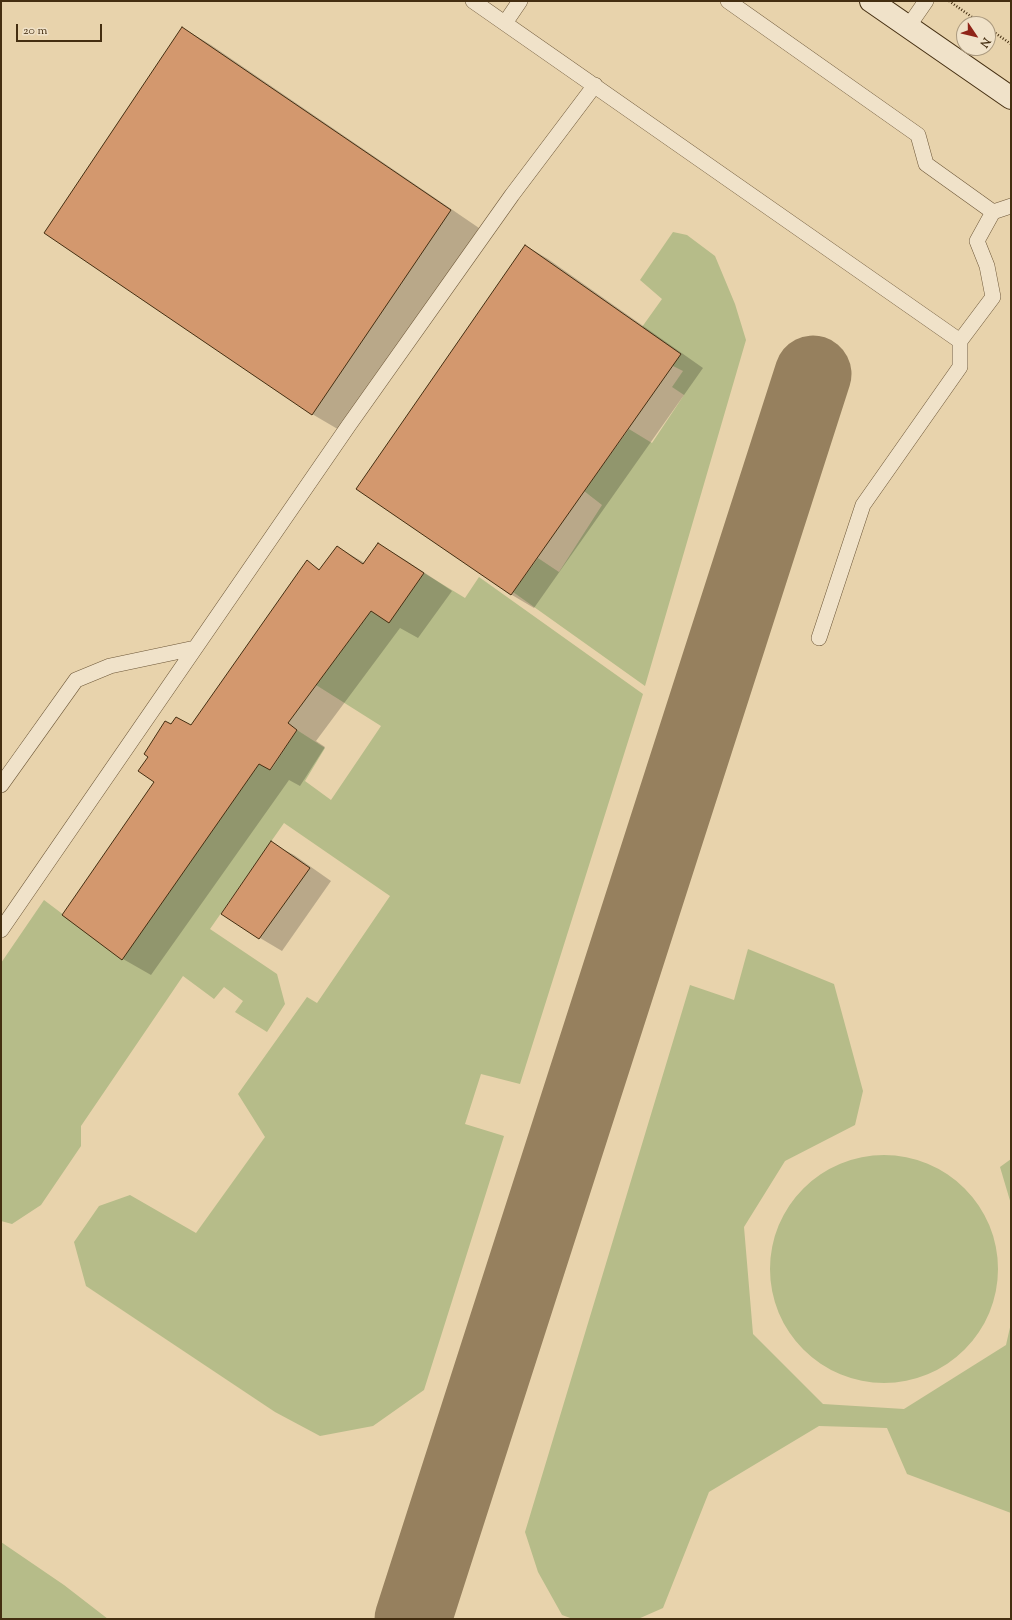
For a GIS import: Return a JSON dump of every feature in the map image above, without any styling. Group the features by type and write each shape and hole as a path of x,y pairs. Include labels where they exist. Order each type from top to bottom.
{"main road":[{"path":"871,1 1011,98"}],"lane":[{"path":"473,1 960,341"},
{"path":"505,23 520,1"},
{"path":"728,1 918,135 926,164 992,212"},
{"path":"908,26 926,1"},
{"path":"1,930 349,425 512,195 595,85"},
{"path":"819,638 863,505 960,367 960,341 993,297 987,266 977,241 992,212 1011,206"},
{"path":"1,785 76,680 110,666 195,648"}],"path":[{"path":"948,1 970,16"},
{"path":"996,34 1011,44"}],"green space":[{"path":"673,232 687,235 715,256 735,304 746,340 645,686 513,592 538,558 559,572 602,505 584,491 629,429 652,443 684,395 672,387 683,371 673,366 642,327 662,299 640,280"},
{"path":"424,573 465,598 479,577 643,694 520,1084 481,1074 465,1124 504,1136 424,1390 373,1426 320,1436 275,1412 86,1286 74,1242 99,1206 130,1195 196,1233 265,1137 238,1094 307,997 317,1003 390,896 284,823 210,929 277,974 285,1004 267,1032 235,1012 243,1001 224,987 214,999 183,976 81,1126 81,1146 41,1205 12,1224 1,1221 1,963 44,900 122,959 259,764 271,770 297,730 325,748 305,781 331,800 381,726 316,685 371,611 389,622"},
{"path":"748,949 834,984 863,1091 855,1125 785,1161 744,1227 753,1334 823,1404 904,1409 1006,1345 1011,1323 1011,1513 907,1474 887,1428 819,1426 709,1492 663,1608 638,1619 573,1619 562,1615 538,1572 525,1532 690,985 734,1000"},
{"path":"884,1155 906,1157 938,1168 965,1188 985,1215 996,1247 998,1269 996,1291 985,1323 965,1350 938,1370 906,1381 884,1383 862,1381 830,1370 803,1350 783,1323 772,1291 770,1269 772,1247 783,1215 803,1188 830,1168 862,1157"},
{"path":"1011,1159 1011,1204 1000,1167"},
{"path":"1,1542 64,1585 108,1619 1,1619"}],"building":[{"path":"182,27 451,210 312,415 44,233"},
{"path":"525,245 681,354 511,595 356,489"},
{"path":"378,543 424,573 389,623 371,611 288,723 297,730 270,770 259,764 122,960 62,915 154,782 138,771 148,757 144,754 165,721 171,724 176,717 191,725 307,560 319,570 337,546 363,564"},
{"path":"271,841 310,868 259,939 221,914"}],"taxiway":[{"path":"413,1619 813,374"}]}
